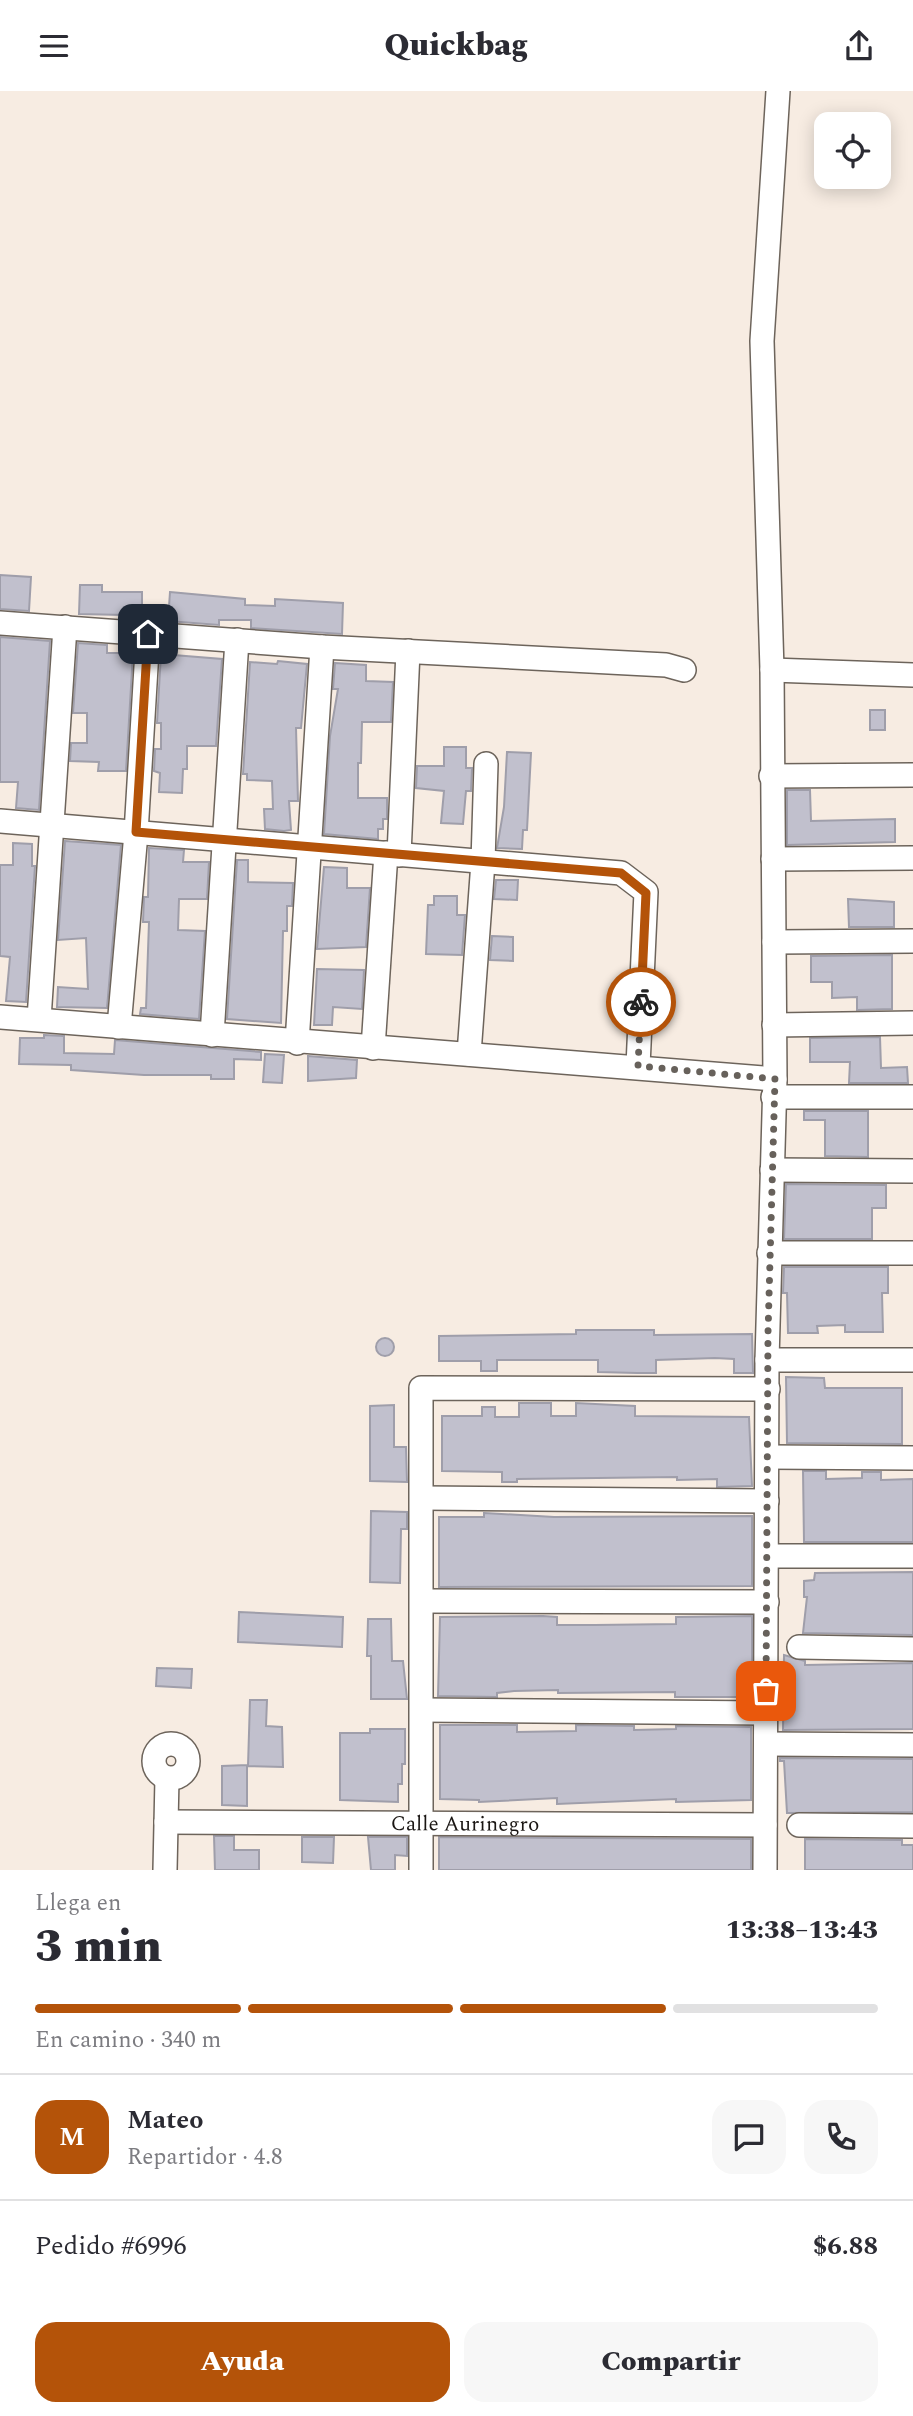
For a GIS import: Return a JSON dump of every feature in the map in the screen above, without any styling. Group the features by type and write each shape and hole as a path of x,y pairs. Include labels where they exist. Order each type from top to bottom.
{"street":[{"path":"765,1870 767,1360 774,1088 774,942 772,670 762,341 779,91"},
{"path":"0,622 322,647 666,665 684,670"},
{"path":"39,1019 65,627"},
{"path":"119,1027 136,832 148,634"},
{"path":"212,1035 237,640"},
{"path":"297,1043 322,647"},
{"path":"373,1048 393,854 408,651"},
{"path":"772,670 913,675"},
{"path":"469,1054 483,862 486,764"},
{"path":"771,776 913,775"},
{"path":"0,821 621,873 646,893 638,1066"},
{"path":"773,859 913,858"},
{"path":"774,942 913,941"},
{"path":"0,1017 297,1043 638,1066 774,1088 913,1097"},
{"path":"774,1025 913,1023"},
{"path":"772,1170 913,1171"},
{"path":"769,1253 913,1253"},
{"path":"767,1360 913,1360"},
{"path":"421,1870 424,1498 421,1388 768,1389"},
{"path":"768,1457 913,1458"},
{"path":"424,1498 767,1501"},
{"path":"767,1556 913,1556"},
{"path":"423,1601 767,1602"},
{"path":"799,1647 913,1649"},
{"path":"422,1710 766,1713"},
{"path":"766,1744 913,1745"},
{"path":"164,1870 167,1778"},
{"name":"Calle Aurinegro","path":"166,1822 422,1821 765,1825"},
{"path":"799,1825 913,1826"}],"building":[{"path":"0,575 31,577 29,611 0,609"},
{"path":"80,585 102,585 102,592 142,592 142,620 124,618 124,615 79,614"},
{"path":"170,592 245,599 245,605 275,606 275,599 343,603 342,634 251,628 251,620 219,620 219,625 168,621"},
{"path":"0,637 50,641 39,810 16,808 18,782 0,782"},
{"path":"78,643 107,645 107,653 133,653 126,771 98,771 99,762 70,761 71,743 87,743 87,713 73,713"},
{"path":"161,654 222,659 216,746 187,746 187,769 183,769 182,793 159,792 160,773 154,771 155,749 161,749 161,723 157,723"},
{"path":"278,661 307,664 301,728 296,728 298,801 289,801 291,830 284,831 265,829 264,809 273,809 272,781 247,780 247,774 243,774 250,662 277,664"},
{"path":"335,663 366,665 366,681 393,682 391,722 362,722 361,763 358,763 358,798 387,798 387,819 383,819 383,829 378,829 378,839 324,834 330,736 338,689 333,689"},
{"path":"870,710 885,710 885,730 870,730"},
{"path":"444,747 466,747 466,768 472,768 471,791 466,791 463,824 441,823 444,791 416,788 417,766 444,766"},
{"path":"507,752 531,753 527,830 523,830 522,849 497,848 504,807"},
{"path":"787,790 810,790 811,821 895,819 895,842 787,845"},
{"path":"65,841 121,845 107,1008 57,1007 58,987 88,989 86,938 58,940"},
{"path":"13,843 32,844 32,866 35,866 26,1002 6,1001 10,957 0,956 0,865 13,865"},
{"path":"149,848 184,850 183,862 209,862 207,899 179,899 178,930 205,931 199,1019 140,1014 141,1008 146,1008 149,922 143,922 144,897 148,897"},
{"path":"237,860 248,860 248,882 293,883 292,906 287,906 287,931 283,931 281,1023 227,1019"},
{"path":"324,867 347,868 347,888 370,888 366,947 317,949"},
{"path":"496,880 518,880 517,900 494,899"},
{"path":"434,896 457,896 457,915 465,915 462,955 426,954 428,905 434,905"},
{"path":"848,899 894,902 894,927 849,927"},
{"path":"492,936 513,937 513,961 490,960"},
{"path":"892,955 892,1009 857,1010 857,997 832,998 832,982 811,982 811,956"},
{"path":"317,969 364,970 362,1009 333,1007 332,1025 314,1025"},
{"path":"44,1035 64,1036 64,1053 114,1054 115,1040 261,1052 261,1060 234,1059 234,1079 211,1079 211,1075 144,1075 71,1070 71,1065 19,1064 20,1038 44,1038"},
{"path":"880,1037 881,1068 907,1067 908,1083 849,1083 850,1062 810,1062 810,1038"},
{"path":"265,1054 284,1055 282,1083 263,1082"},
{"path":"308,1056 357,1060 356,1078 308,1081"},
{"path":"804,1111 868,1111 868,1157 825,1156 825,1120 804,1120"},
{"path":"786,1184 886,1185 886,1208 872,1208 872,1239 784,1239"},
{"path":"784,1267 888,1267 888,1293 882,1293 883,1332 845,1332 845,1325 817,1326 818,1333 788,1333 787,1293 783,1293"},
{"path":"576,1330 654,1330 654,1335 752,1334 753,1373 734,1373 734,1359 715,1358 656,1360 656,1373 598,1372 598,1360 497,1360 497,1371 481,1371 481,1361 439,1361 439,1336 576,1334"},
{"path":"381,1338 389,1338 394,1347 392,1354 381,1356 376,1351 376,1343"},
{"path":"786,1377 824,1378 825,1388 902,1388 902,1444 787,1443"},
{"path":"519,1403 551,1403 551,1416 576,1416 576,1403 635,1406 635,1416 749,1417 752,1486 717,1487 717,1479 677,1480 677,1477 517,1479 517,1482 502,1482 502,1472 442,1471 442,1416 482,1416 482,1407 495,1407 495,1417 519,1417"},
{"path":"394,1405 394,1447 406,1447 407,1482 370,1481 370,1406"},
{"path":"803,1471 826,1471 826,1479 862,1478 862,1472 881,1472 881,1480 913,1479 913,1542 804,1542"},
{"path":"371,1511 407,1512 407,1529 401,1529 400,1583 370,1582"},
{"path":"484,1513 554,1517 752,1516 752,1586 439,1587 439,1517 484,1517"},
{"path":"913,1572 913,1635 803,1633 807,1597 804,1597 804,1581 814,1580 815,1573"},
{"path":"239,1612 343,1617 342,1647 238,1642"},
{"path":"752,1616 752,1697 675,1697 675,1692 558,1693 558,1690 514,1691 497,1693 497,1697 438,1696 440,1617 557,1617 557,1625 595,1625 676,1624 676,1617"},
{"path":"368,1619 391,1619 392,1661 403,1661 407,1699 371,1699 371,1656 367,1656"},
{"path":"784,1655 805,1661 805,1665 913,1663 913,1729 783,1730"},
{"path":"157,1668 192,1669 191,1688 156,1686"},
{"path":"250,1700 267,1700 266,1726 282,1727 283,1767 248,1766"},
{"path":"440,1725 517,1725 517,1732 576,1731 576,1725 634,1726 634,1730 676,1729 676,1726 751,1727 751,1800 676,1802 676,1799 557,1804 557,1798 479,1802 440,1799"},
{"path":"370,1729 405,1729 405,1764 402,1764 402,1784 398,1784 398,1802 340,1800 340,1733 370,1733"},
{"path":"780,1758 913,1759 913,1812 787,1813 784,1761 780,1761"},
{"path":"247,1765 247,1806 222,1805 222,1766"},
{"path":"214,1836 234,1836 234,1850 259,1850 259,1870 215,1870"},
{"path":"302,1837 334,1837 333,1863 302,1862"},
{"path":"368,1837 407,1837 407,1856 395,1855 395,1870 371,1870"},
{"path":"439,1837 751,1839 751,1870 439,1870"},
{"path":"805,1839 902,1840 902,1845 913,1845 913,1870 805,1870"}],"way so far":[{"path":"641,1002 638,1066 775,1079 767,1360 766,1691"}],"route":[{"path":"148,634 136,832 621,873 646,893 641,1002"}]}
